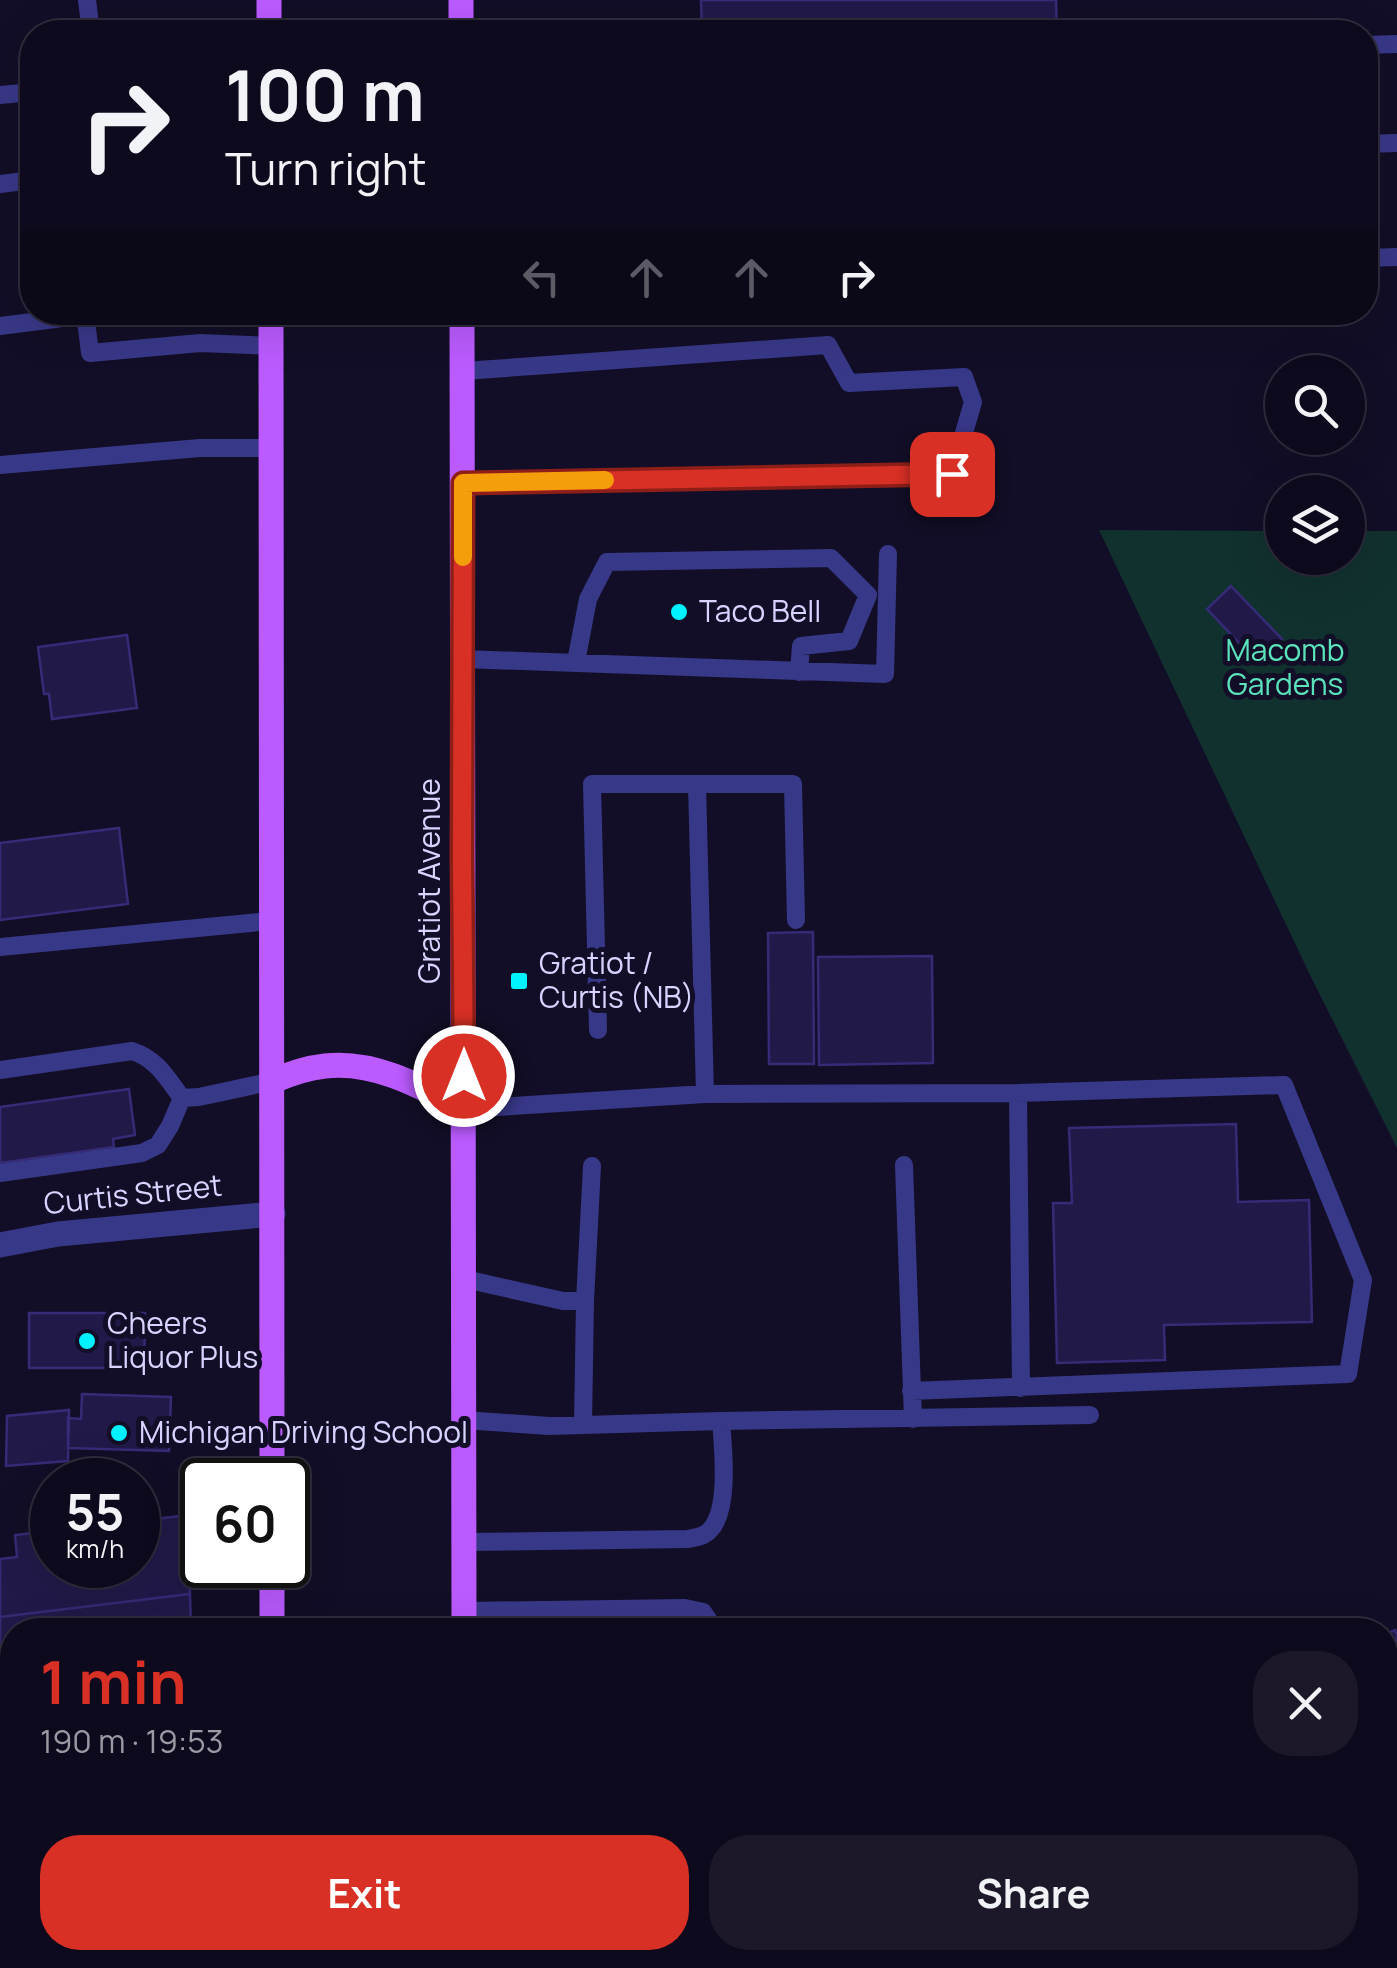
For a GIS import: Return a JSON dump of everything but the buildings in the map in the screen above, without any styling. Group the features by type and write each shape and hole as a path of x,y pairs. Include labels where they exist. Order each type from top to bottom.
{"main road":[{"path":"271,325 272,1458"},
{"name":"Gratiot Avenue","path":"462,325 464,1618"},
{"path":"272,1081 298,1071 350,1065 382,1072 464,1108"},
{"path":"272,1588 272,1618"}],"street":[{"name":"Curtis Street","path":"0,1245 58,1234 273,1214"}],"lane":[{"path":"87,325 90,353 200,342 271,346"},
{"path":"462,372 828,345 849,382 964,377 972,402 952,474 463,483"},
{"path":"0,465 200,448 270,448"},
{"path":"463,659 885,674 888,554"},
{"path":"576,662 588,599 607,562 831,558 868,595 848,640 801,646 799,672"},
{"path":"598,1030 592,784 794,784 796,920"},
{"path":"697,785 705,1094"},
{"path":"0,946 270,921"},
{"path":"0,1070 132,1052 146,1056 159,1067 182,1098"},
{"path":"182,1098 272,1081"},
{"path":"464,1108 705,1094 1018,1093 1284,1085 1364,1280 1348,1374 911,1391"},
{"path":"1018,1093 1021,1388"},
{"path":"0,1174 142,1154 158,1145 182,1098"},
{"path":"904,1164 913,1418"},
{"path":"583,1424 592,1166"},
{"path":"465,1279 585,1301"},
{"path":"464,1420 549,1426 1090,1414"},
{"path":"464,1542 702,1536 712,1529 718,1517 722,1493 720,1421"},
{"path":"515,1618 686,1608 702,1612 707,1618"}],"green space":[{"name":"Macomb Gardens","path":"1099,530 1265,531 1265,575 1365,575 1365,531 1397,531 1397,1148 1309,973"}],"slow traffic":[{"path":"463,557 463,483 605,480"}],"place":[{"name":"Taco Bell","path":"679,612"},
{"name":"Gratiot / Curtis (NB)","path":"519,981"},
{"name":"Cheers Liquor Plus","path":"87,1341"},
{"name":"Michigan Driving School","path":"119,1433"}],"route":[{"path":"464,1076 463,483 952,474"}]}
